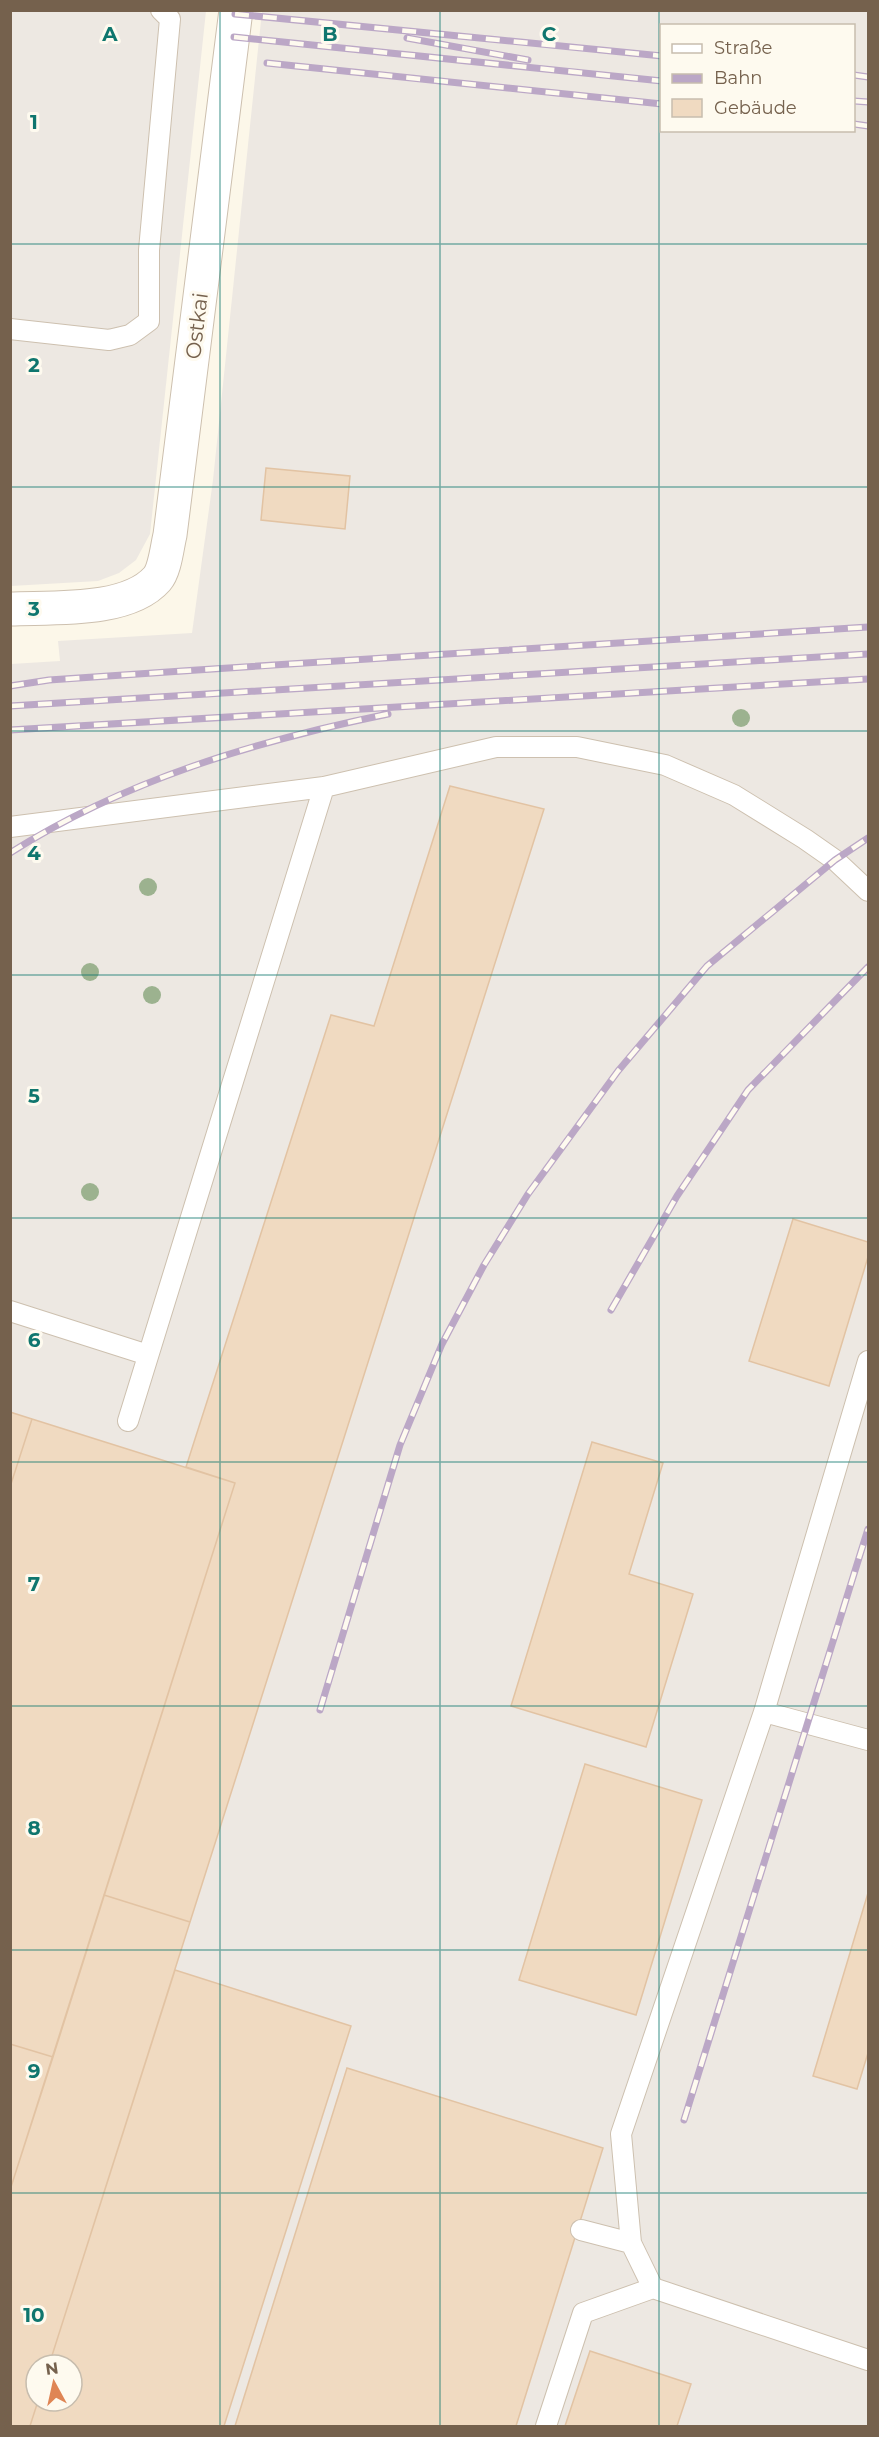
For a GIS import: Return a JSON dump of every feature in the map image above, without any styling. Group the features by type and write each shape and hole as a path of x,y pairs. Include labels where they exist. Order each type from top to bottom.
{"street":[{"name":"Ostkai","path":"10,609 103,604 132,597 158,578 170,535 236,10"}],"lane":[{"path":"10,329 109,340 130,335 149,321 149,250 170,19 161,10"},
{"path":"10,827 324,787 496,747 578,747 665,765 734,795 835,860 868,891"},
{"path":"128,1421 324,787"},
{"path":"10,1311 148,1355"},
{"path":"653,2289 631,2243 621,2134 764,1712 868,1361"},
{"path":"764,1712 868,1740"},
{"path":"581,2230 631,2243"},
{"path":"546,2427 583,2313 653,2289 868,2360"}],"shaded area":[{"path":"11,11 206,11 150,534 136,560 119,573 98,581 11,586"},
{"path":"262,11 868,11 868,2426 11,2426 11,664 60,661 58,641 192,633 213,480"}],"building":[{"path":"266,468 350,476 345,529 261,520"},
{"path":"450,786 544,809 190,1922 104,1895 235,1483 186,1467 331,1015 374,1026"},
{"path":"793,1219 868,1242 868,1257 829,1386 749,1361"},
{"path":"10,1412 32,1419 10,1487"},
{"path":"32,1419 235,1483 53,2057 10,2044 10,1487"},
{"path":"592,1442 663,1463 629,1574 693,1594 646,1747 511,1706"},
{"path":"585,1764 702,1800 636,2015 519,1980"},
{"path":"868,1893 868,2053 857,2089 813,2076"},
{"path":"104,1895 190,1922 53,2353 24,2353 24,2413 34,2413 30,2426 10,2426 10,2190"},
{"path":"175,1970 351,2026 224,2426 30,2426 34,2413 84,2413 84,2353 53,2353"},
{"path":"10,2044 53,2057 10,2190"},
{"path":"347,2068 603,2148 516,2426 235,2426"},
{"path":"590,2351 691,2384 677,2426 565,2426"}],"railway":[{"path":"235,14 660,56"},
{"path":"234,37 660,81"},
{"path":"407,38 528,60"},
{"path":"267,63 660,104"},
{"path":"855,75 868,77"},
{"path":"855,101 868,102"},
{"path":"855,124 868,126"},
{"path":"10,686 49,680 868,627"},
{"path":"10,706 868,654"},
{"path":"10,730 868,679"},
{"path":"10,853 99,804 193,766 289,737 388,714"},
{"path":"320,1710 400,1445 442,1344 484,1265 528,1194 618,1071 707,966 835,860 868,838"},
{"path":"611,1310 677,1196 748,1090 868,967"},
{"path":"684,2120 868,1529"}]}
